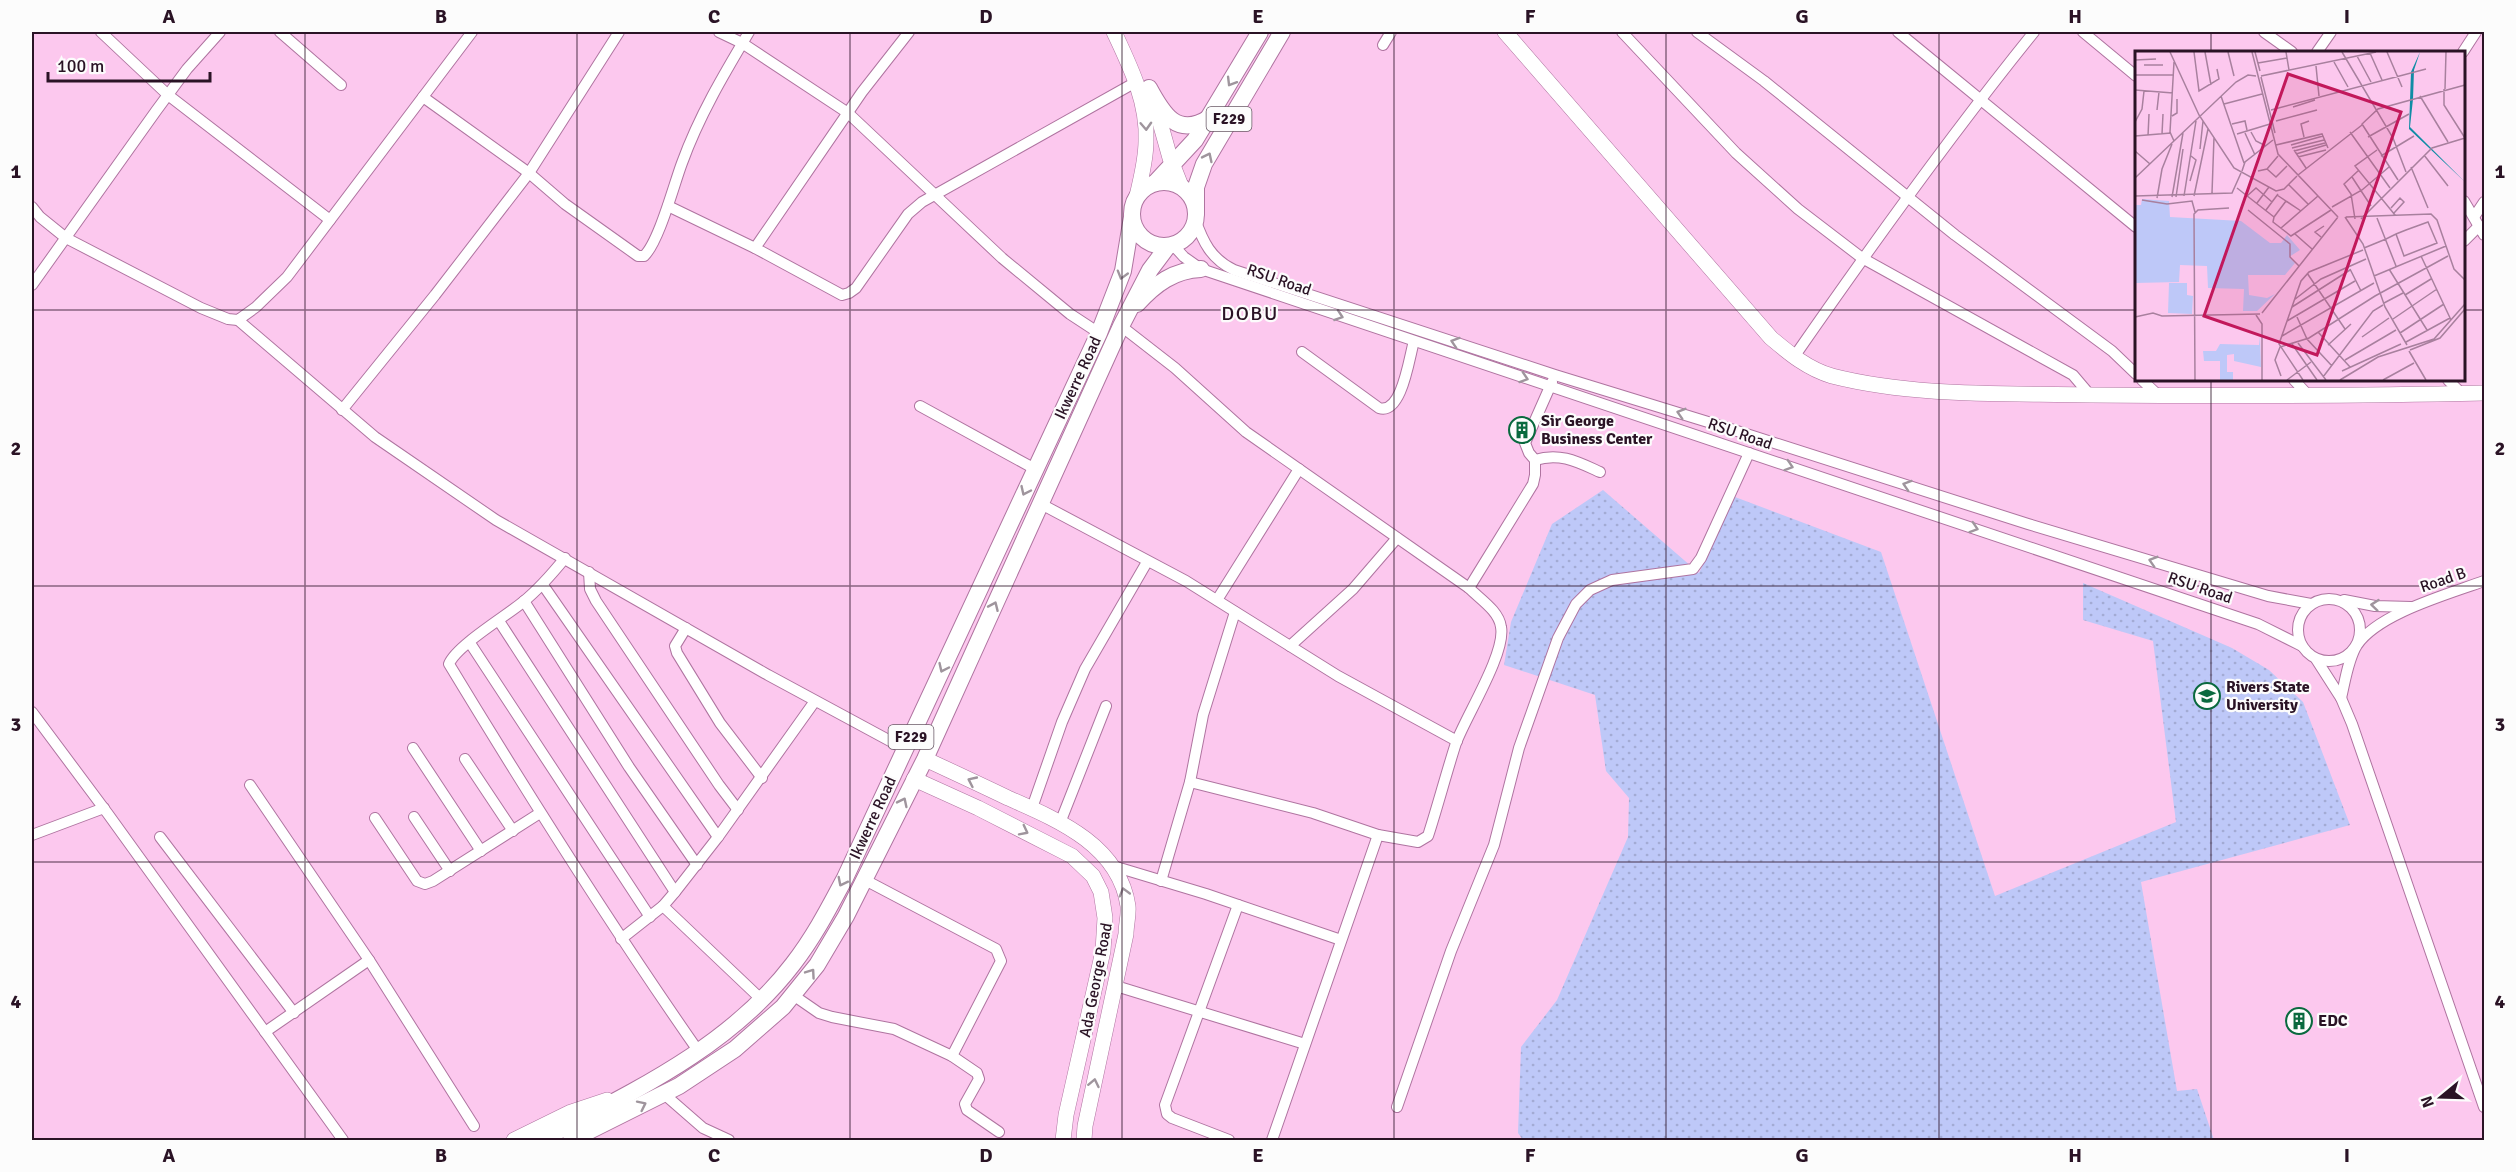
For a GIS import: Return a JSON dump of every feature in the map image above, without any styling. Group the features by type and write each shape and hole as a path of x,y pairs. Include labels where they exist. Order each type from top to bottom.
{"main road":[{"name":"F229","path":"1132,217 1137,196 1145,188 1155,183 1172,166 1210,118 1260,32"},
{"name":"F229","path":"1170,245 1186,237 1195,216 1196,187 1204,164 1282,32"},
{"path":"1143,85 1164,113 1176,123 1193,126 1210,118"},
{"path":"1155,183 1168,182 1181,186 1194,203 1195,216"},
{"path":"1132,217 1135,227 1148,242 1170,245"},
{"name":"Ikwerre Road","path":"541,1140 699,1053 725,1033 762,1000 794,963 819,925 845,878 1100,333 1123,272 1132,217"},
{"name":"Ikwerre Road","path":"571,1140 664,1094 735,1049 761,1028 794,995 832,941 925,759 1124,321 1150,270 1170,245"},
{"path":"1124,321 1151,289 1172,275 1189,269 1201,269"}],"street":[{"path":"101,32 168,95 330,220"},
{"path":"32,285 168,95 220,32"},
{"path":"280,32 340,85"},
{"path":"342,410 529,173 619,32"},
{"path":"719,32 742,43 848,113 1002,258 1070,314 1100,333"},
{"path":"423,97 529,173 565,204 638,256 644,256 648,253 668,206 698,125 714,91 749,32"},
{"path":"756,248 848,113 909,32"},
{"path":"1114,32 1143,85 1147,129 1145,158 1137,196"},
{"path":"1124,32 1181,186"},
{"path":"1383,45 1391,32"},
{"path":"1505,32 1771,338 1802,364 1831,375 1887,386 1980,393 2159,396 2484,393"},
{"path":"1622,32 1736,153 1798,209 1862,258 2073,375 2090,394"},
{"path":"1696,32 1764,81 1955,235 2112,351 2135,373"},
{"path":"1898,32 2135,226"},
{"path":"1794,357 1907,196 1980,98 2034,32"},
{"path":"2083,32 2135,75"},
{"path":"2264,32 2291,51"},
{"path":"2318,51 2331,32"},
{"path":"2464,51 2476,32"},
{"path":"238,321 287,277 423,97 466,34"},
{"path":"668,206 756,248 842,295 856,288 908,214 935,194 1143,85"},
{"path":"2465,239 2479,226 2484,202"},
{"path":"2465,204 2479,226"},
{"path":"32,207 40,217 66,238 201,308 228,320 238,321 375,436 496,520 815,701 905,749"},
{"name":"RSU Road","path":"1195,216 1206,247 1223,265 1234,270 1555,375 2074,538 2268,596 2311,604"},
{"name":"RSU Road","path":"1170,245 1201,269 2258,624 2302,646"},
{"path":"1124,321 1246,432 1469,588 1494,612 1501,626 1500,642 1480,693 1457,741 1428,836 1418,842 1377,835 1313,813 1190,782"},
{"path":"1302,351 1378,408 1385,410 1393,406 1399,396 1414,341"},
{"path":"1469,588 1533,484 1536,475 1535,460 1529,453 1526,443 1555,375"},
{"path":"2143,381 2159,396"},
{"path":"2295,381 2308,395"},
{"path":"2449,381 2462,394"},
{"path":"920,406 1035,469"},
{"path":"1397,1107 1451,951 1494,844 1519,748 1558,638 1576,604 1590,590 1612,580 1693,569 1701,558 1749,453"},
{"path":"1535,460 1550,456 1566,457 1600,472"},
{"path":"1217,600 1299,469"},
{"path":"1041,504 1217,600 1338,675 1457,741"},
{"path":"1290,646 1353,589 1397,538"},
{"path":"565,558 543,585 470,643 451,659 449,664 540,813 621,939 699,1053"},
{"path":"1032,808 1062,722 1085,669 1147,562"},
{"path":"590,572 590,589 596,601 738,810"},
{"name":"Road B","path":"2412,607 2484,581"},
{"path":"543,585 718,837"},
{"path":"2412,607 2375,606 2324,598 2311,604 2300,619 2298,628 2302,646 2316,659 2341,698 2484,1107"},
{"path":"2338,599 2346,603 2359,617 2360,636 2341,698"},
{"path":"525,601 629,767 697,864"},
{"path":"2316,659 2325,661 2344,658 2380,624 2412,607"},
{"path":"1161,881 1190,782 1203,715 1235,612"},
{"path":"499,621 675,892"},
{"path":"686,628 675,646 677,653 720,723 762,778"},
{"path":"470,643 650,917"},
{"path":"621,939 663,906 675,892 762,778 815,701"},
{"path":"1060,823 1106,706"},
{"path":"32,712 104,808 343,1140"},
{"path":"413,748 481,851"},
{"path":"465,759 513,831"},
{"name":"Ada George Road","path":"925,759 1032,808 1081,834 1099,849 1113,866 1122,885 1128,908 1116,986 1096,1073 1084,1140"},
{"name":"Ada George Road","path":"914,779 978,808 1072,856 1093,876 1101,892 1105,918 1103,951 1066,1115 1063,1140"},
{"path":"250,785 369,960 474,1126"},
{"path":"32,835 104,808"},
{"path":"375,818 417,880 425,884 450,871 540,813"},
{"path":"414,816 450,871"},
{"path":"1272,1140 1377,835"},
{"path":"160,837 294,1013"},
{"path":"1113,866 1341,940"},
{"path":"865,880 1000,953 1001,961 952,1056"},
{"path":"1229,1140 1167,1114 1165,1105 1238,905"},
{"path":"663,906 762,1000"},
{"path":"265,1032 369,960"},
{"path":"1116,986 1305,1044"},
{"path":"794,995 819,1013 894,1029 952,1056 977,1073 979,1079 965,1104 967,1110 999,1132"},
{"path":"514,1140 571,1112 630,1093"},
{"path":"664,1094 703,1128 729,1140"},
{"path":"586,1140 610,1122"}],"shaded area":[{"path":"1603,490 1699,573 1735,497 1881,552 1995,896 2176,822 2153,641 2083,620 2083,583 2232,648 2269,670 2303,702 2350,825 2141,882 2177,1091 2197,1089 2214,1140 1523,1140 1518,1133 1521,1047 1557,1000 1628,837 1629,798 1606,771 1595,695 1504,665 1511,622 1552,524"}],"place":[{"name":"Sir George Business Center","path":"1522,430"},
{"name":"Rivers State University","path":"2207,696"},
{"name":"EDC","path":"2299,1021"}],"district":[{"name":"DOBU","path":"1250,313"}]}
